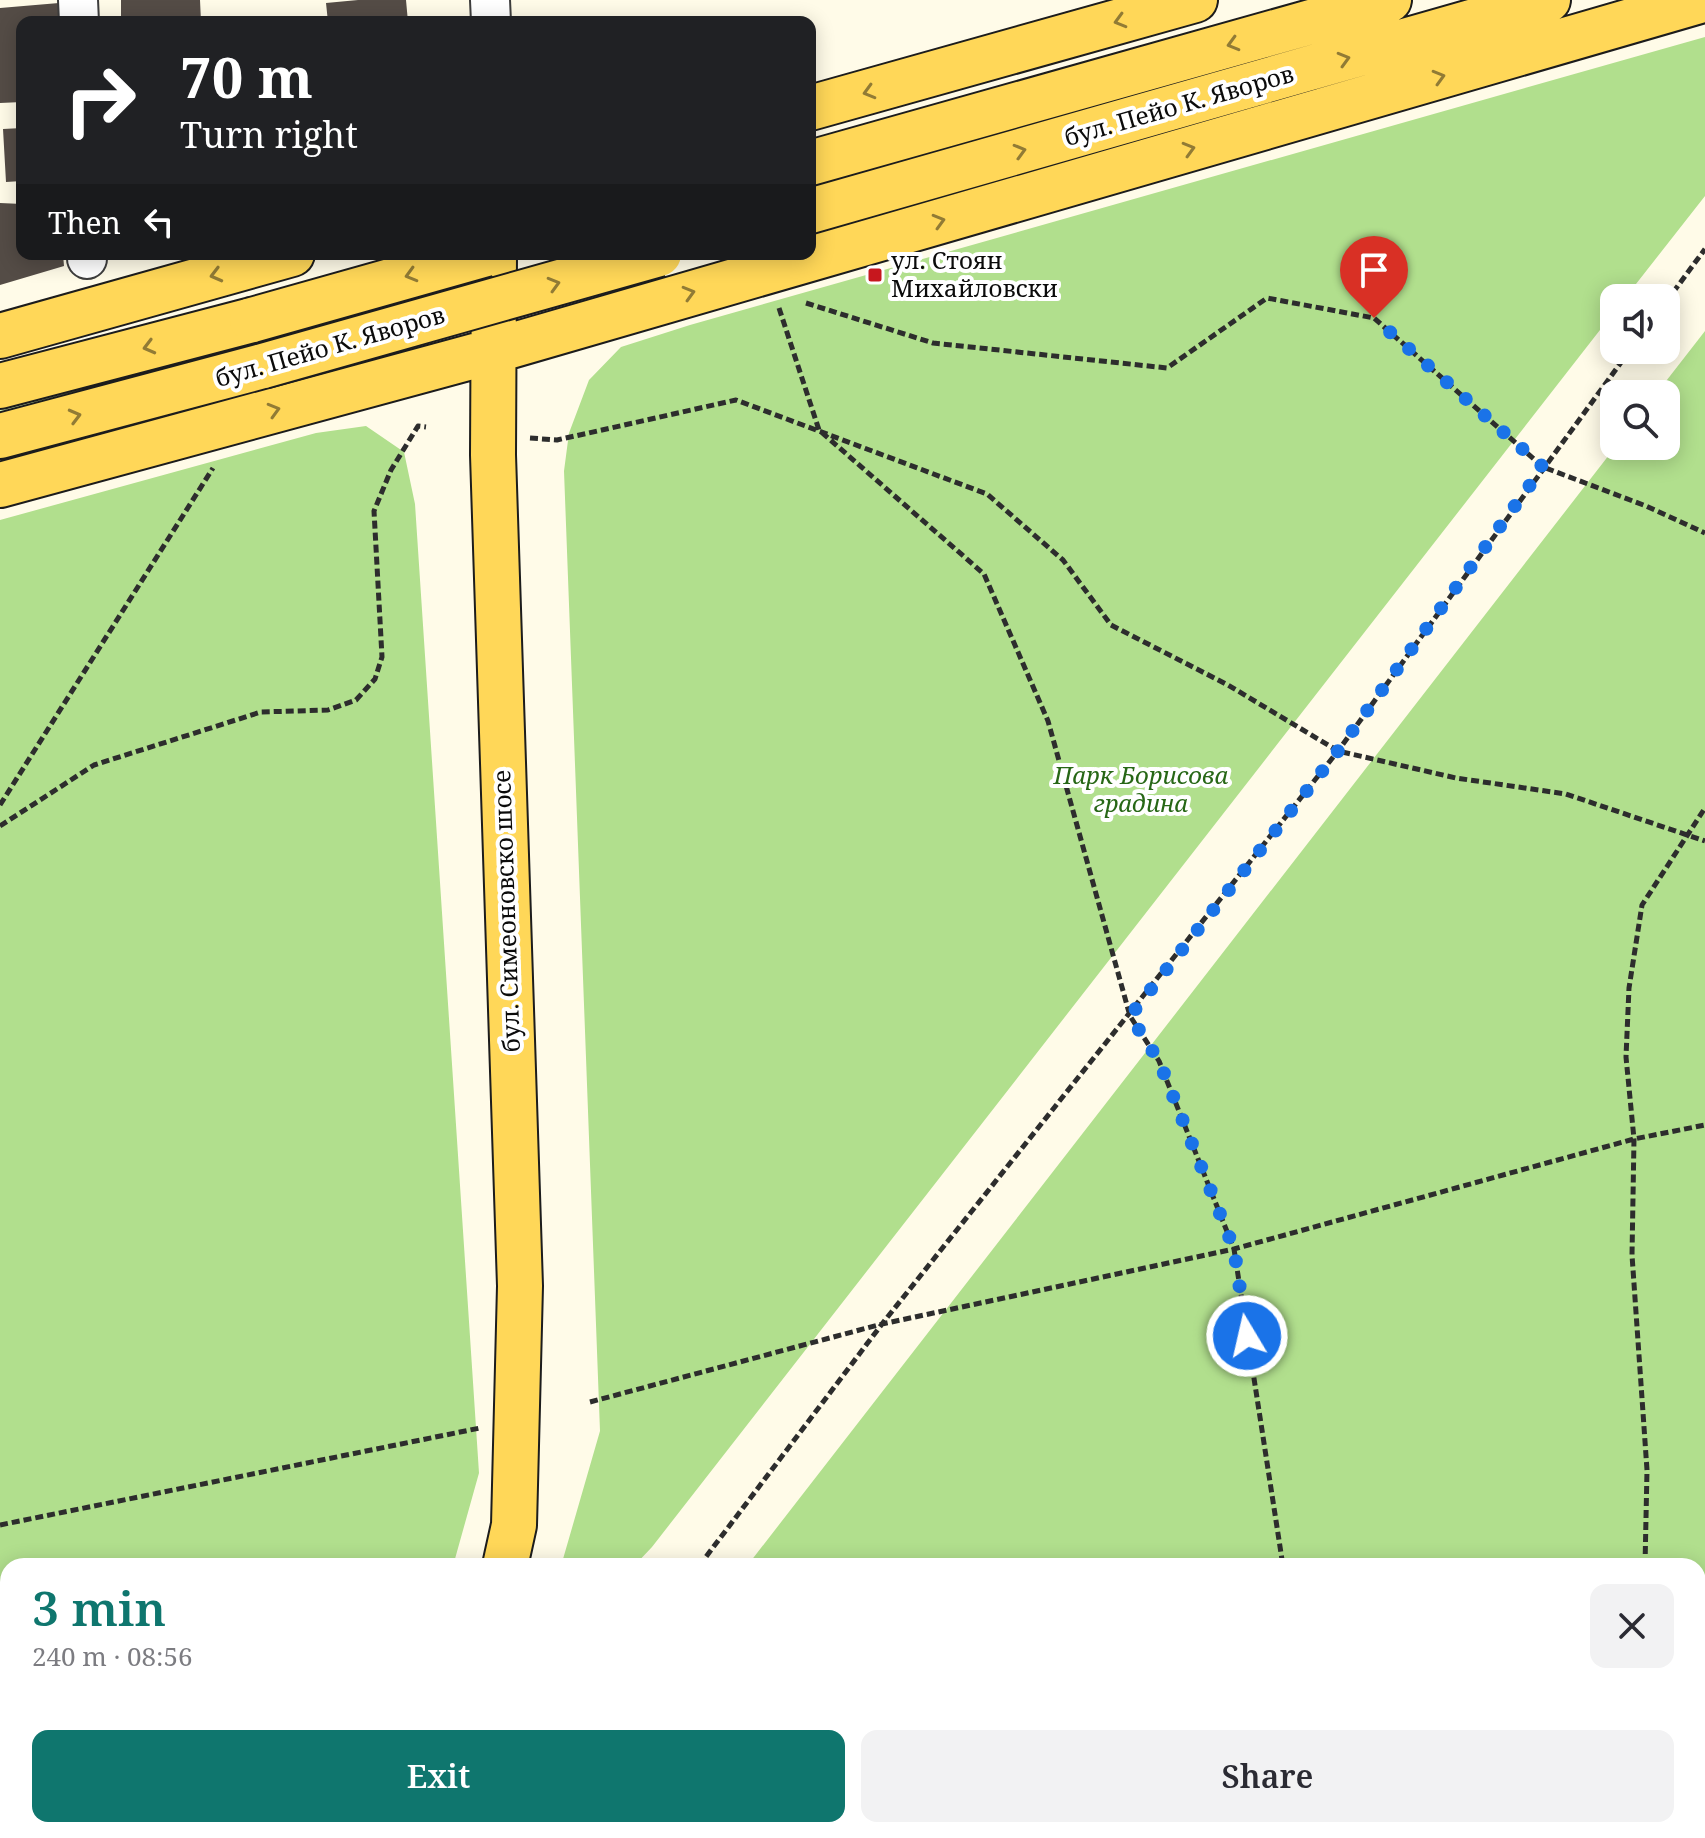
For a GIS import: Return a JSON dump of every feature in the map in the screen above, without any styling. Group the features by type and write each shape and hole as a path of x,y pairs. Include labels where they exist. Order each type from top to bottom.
{"main road":[{"path":"816,106 1195,0"},
{"name":"бул. Пейо К. Яворов","path":"816,161 1389,0"},
{"name":"бул. Пейо К. Яворов","path":"816,209 1548,0"},
{"path":"1630,21 1687,0"},
{"path":"816,257 1703,0"},
{"path":"0,336 271,260"},
{"name":"бул. Пейо К. Яворов","path":"0,386 465,260"},
{"name":"бул. Симеоновско шосе","path":"494,260 493,471 520,1286 514,1525 507,1558"},
{"name":"бул. Пейо К. Яворов","path":"0,436 263,366 638,260"},
{"path":"0,485 493,351 807,260"}],"path":[{"path":"1679,284 1705,249"},
{"path":"803,301 933,343 1167,368 1267,298 1374,318 1543,467 1705,533"},
{"path":"779,306 819,430 984,574 1048,721 1130,1016 1159,1061 1234,1249 1282,1558"},
{"path":"705,1558 882,1324 1338,751 1620,364"},
{"path":"557,440 736,400 987,494 1063,560 1111,625 1228,685 1338,751 1456,778 1566,794 1705,841"},
{"path":"0,826 94,765 261,712 328,710 356,700 375,679 382,657 374,511 391,470 418,426 426,427"},
{"path":"0,805 217,463"},
{"path":"1645,1558 1647,1470 1632,1255 1634,1139 1626,1057 1629,988 1642,905 1705,808"},
{"path":"590,1402 882,1324 1234,1249 1634,1139 1705,1125"},
{"path":"0,1525 485,1427"}],"green space":[{"name":"Парк Борисова градина","path":"1705,37 1705,196 1636,284 1600,284 1600,330 652,1547 642,1558 563,1558 600,1431 564,471 569,433 589,380 621,347"},
{"path":"1705,331 1705,1558 753,1558 1605,460 1680,460 1680,380 1667,380"},
{"path":"257,343 258,348 0,414 0,408"},
{"path":"366,426 404,452 415,504 479,1473 455,1558 0,1558 0,520 316,433"}],"building":[{"path":"121,0 200,0 201,16 121,16"},
{"path":"406,0 407,16 327,16 326,3"},
{"path":"59,3 60,16 16,16 16,102 0,103 0,8"},
{"path":"16,128 16,181 6,182 3,129"},
{"path":"0,203 16,204 16,260 64,260 64,266 0,285"}],"place":[{"name":"ул. Стоян Михайловски","path":"875,275"}],"route":[{"path":"1247,1336 1234,1249 1159,1061 1130,1016 1338,751 1543,467 1374,318"}]}
